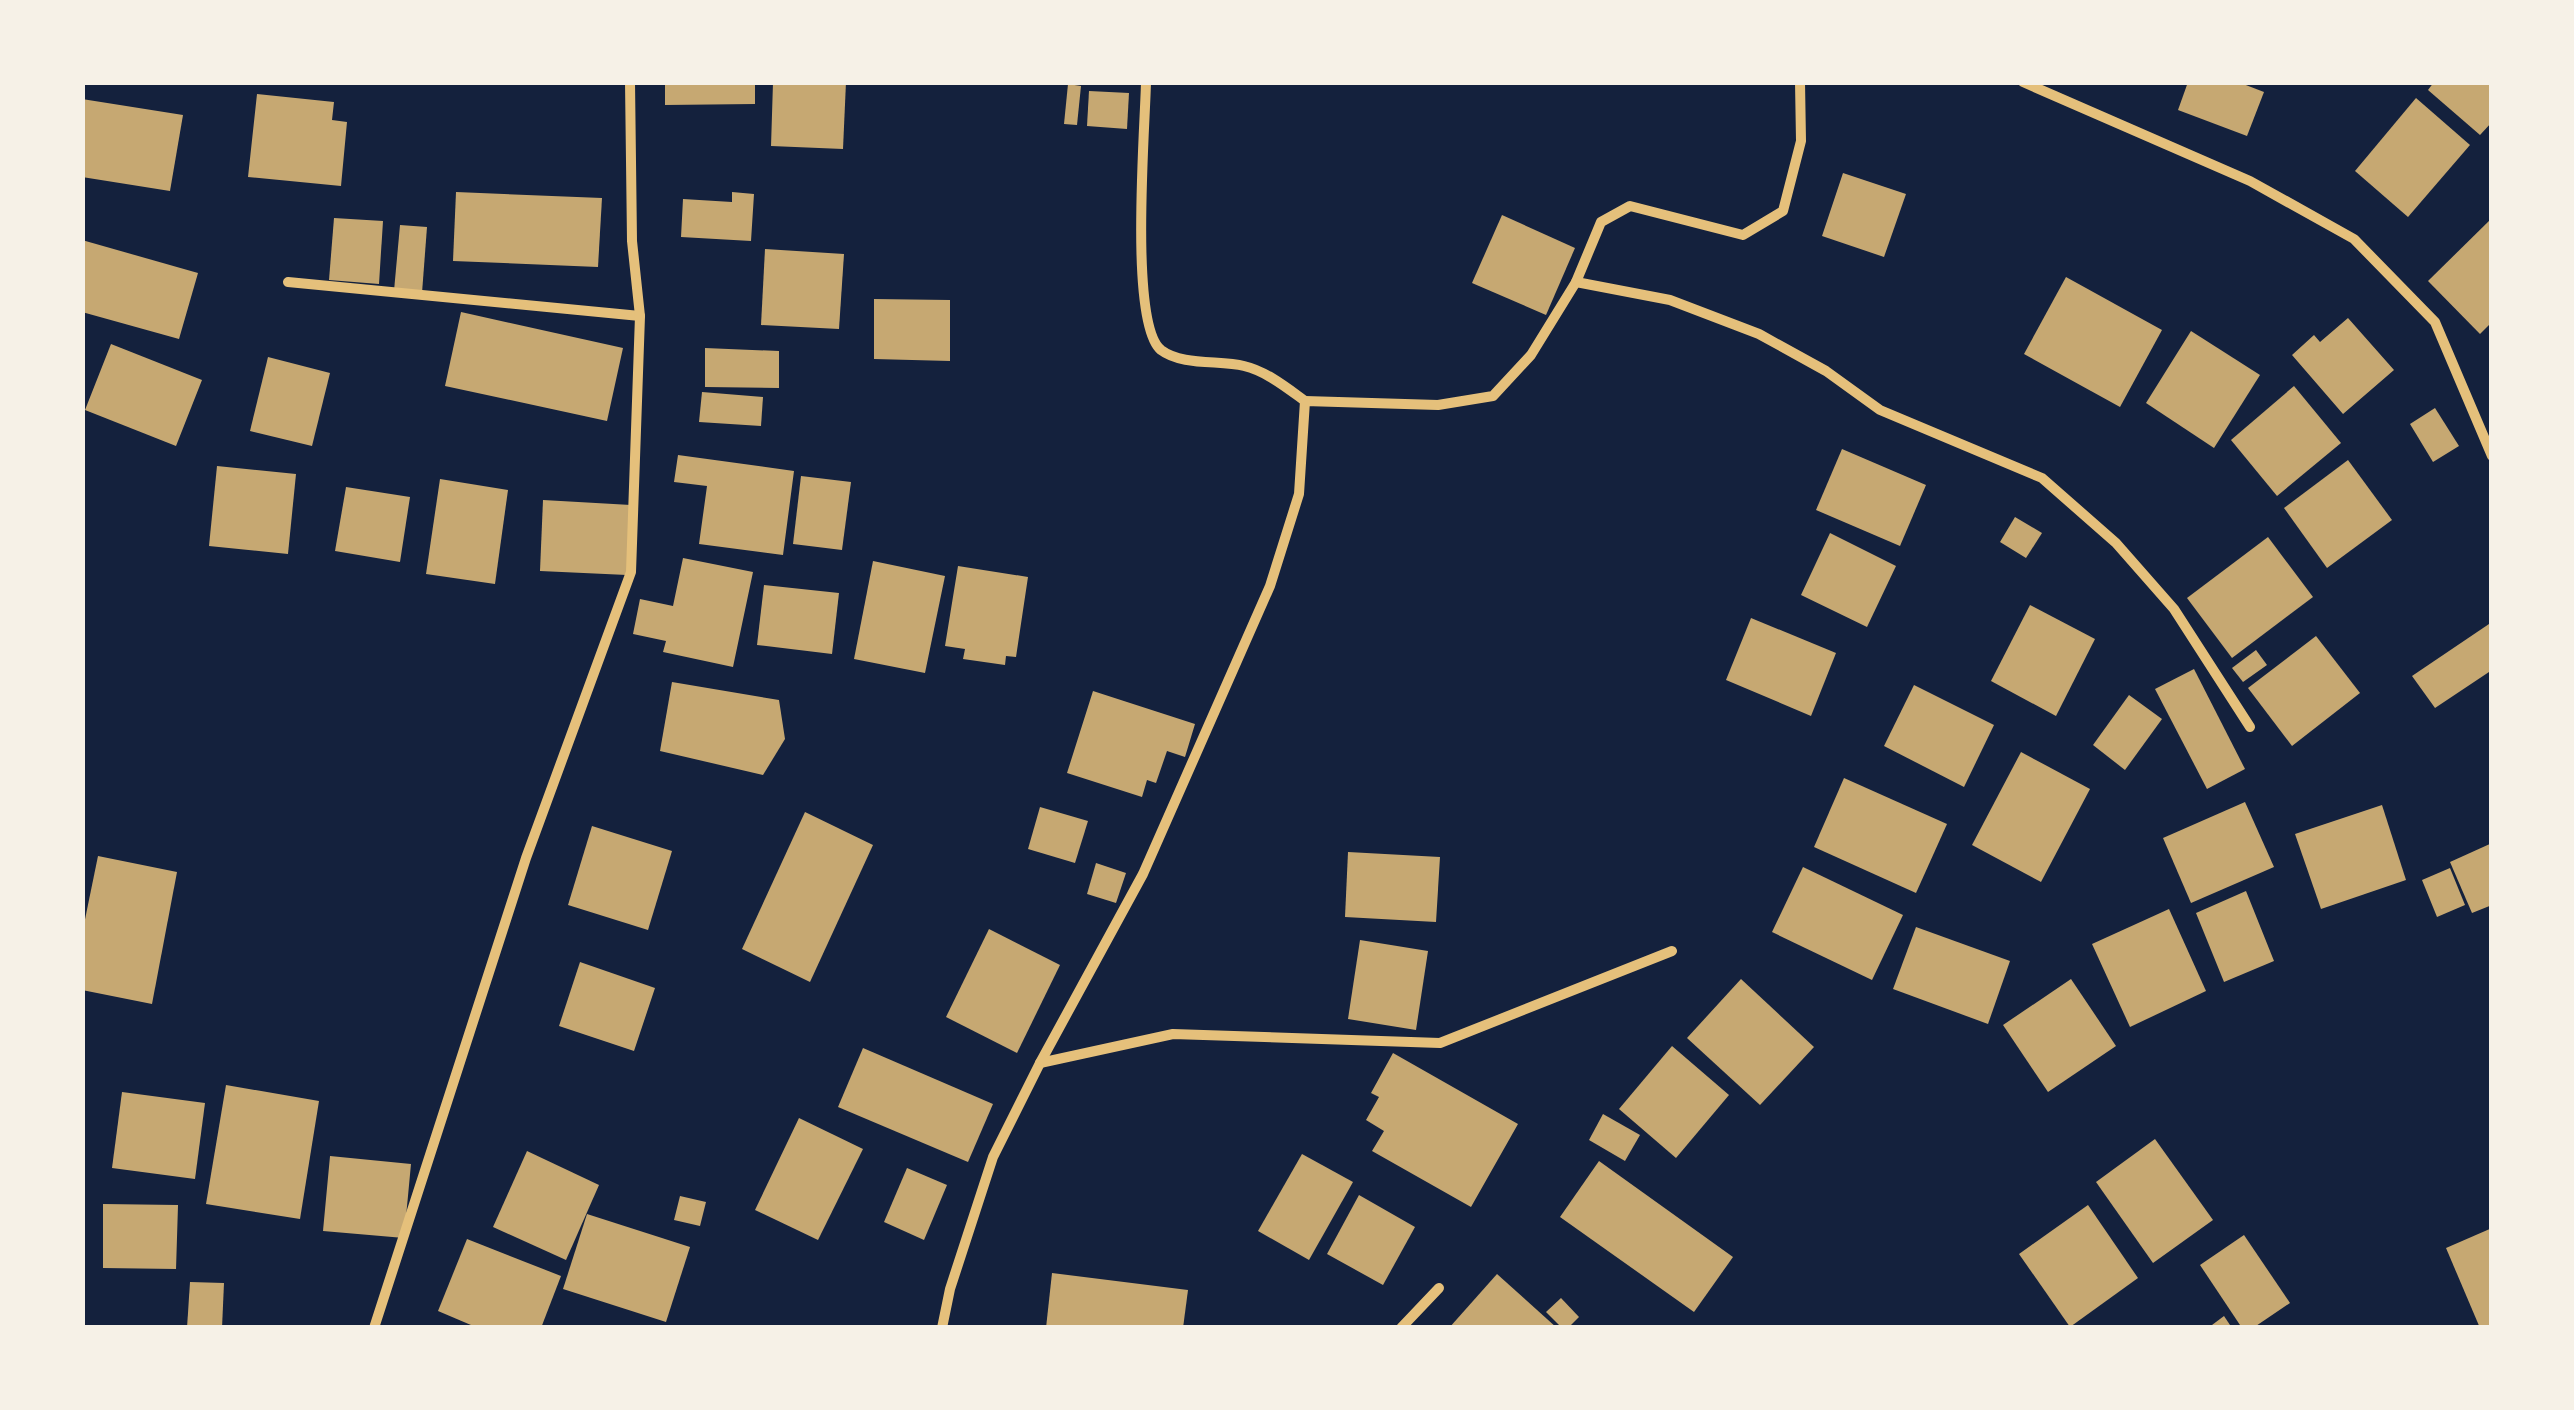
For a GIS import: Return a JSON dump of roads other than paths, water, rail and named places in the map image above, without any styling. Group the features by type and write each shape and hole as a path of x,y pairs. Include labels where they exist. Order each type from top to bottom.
{"street":[{"path":"374,1328 526,858 631,572 640,316 632,241 630,82"},
{"path":"1146,82 1141,214 1145,316 1160,349 1176,357 1248,366 1304,401 1438,405 1493,396 1531,355 1576,282 1601,222 1630,206 1743,235 1782,211 1801,141 1800,82"},
{"path":"2023,82 2250,181 2354,239 2435,322 2492,456"},
{"path":"288,282 640,316"},
{"path":"1576,282 1670,300 1759,334 1826,371 1880,410 2042,478 2116,542 2174,609 2250,727"},
{"path":"942,1328 950,1289 993,1157 1143,874 1270,586 1299,494 1304,401"},
{"path":"1040,1062 1173,1034 1440,1043 1672,951"},
{"path":"1400,1328 1439,1288"}]}
